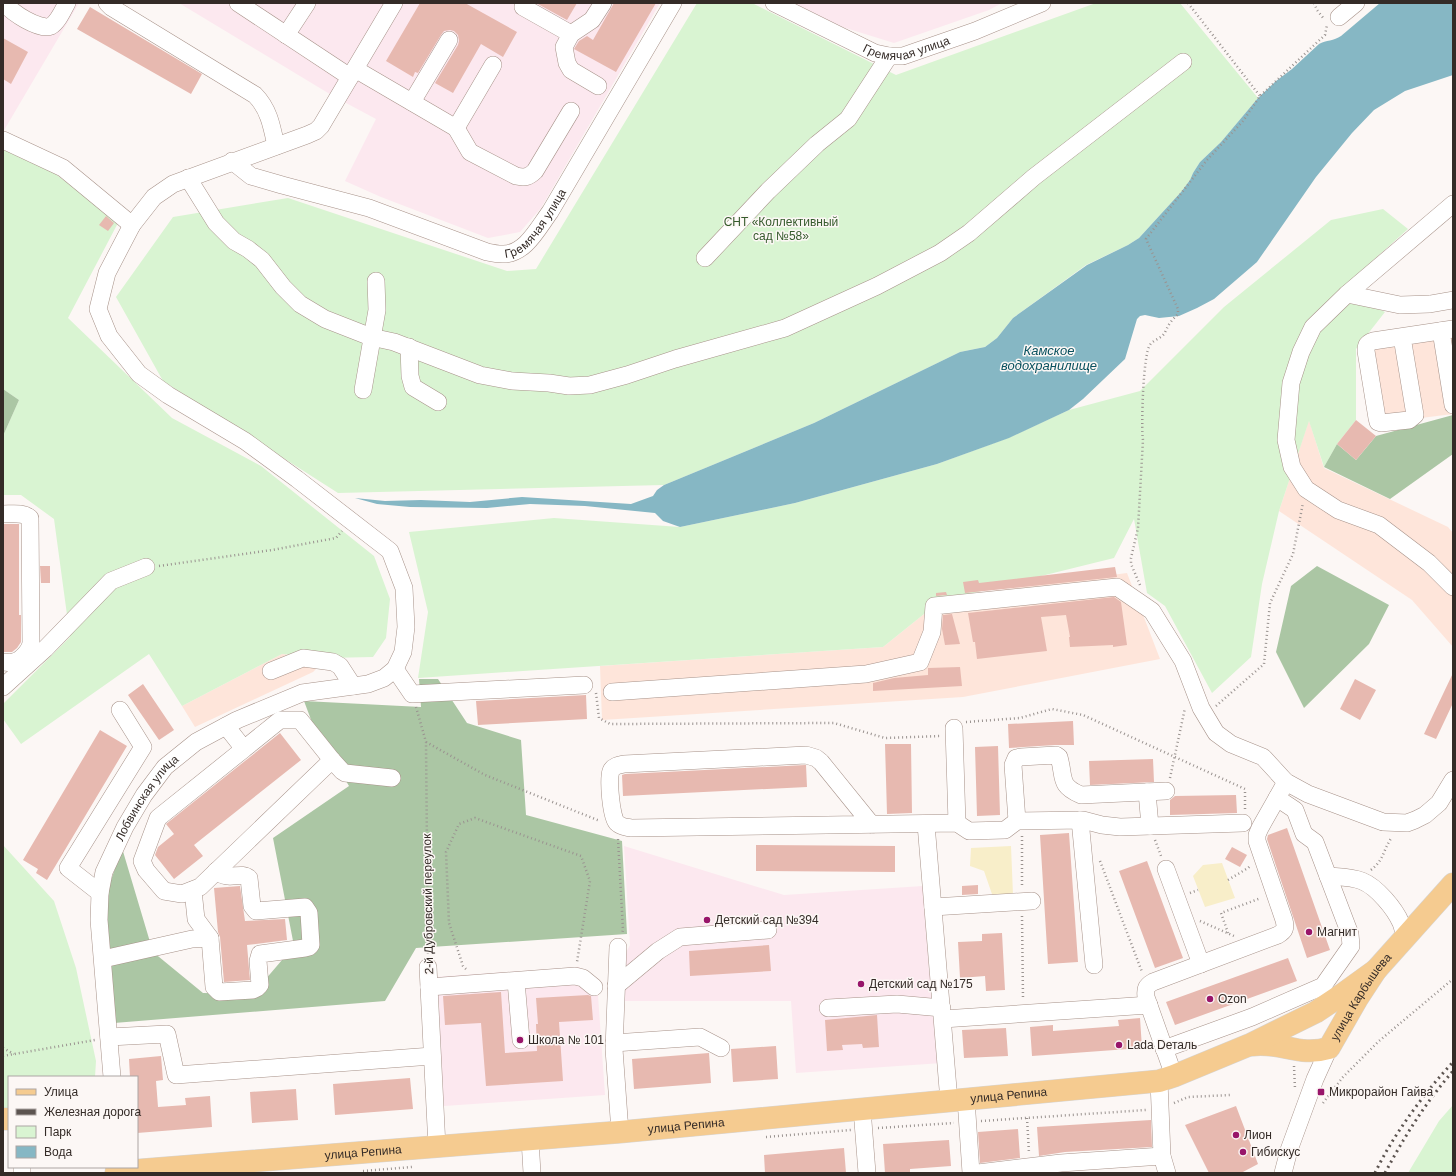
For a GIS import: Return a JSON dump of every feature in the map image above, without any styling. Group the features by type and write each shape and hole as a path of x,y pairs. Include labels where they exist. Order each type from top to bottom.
{"main road":[{"name":"улица Карбышева","path":"1329,1048 1340,1027 1376,970 1453,884"},
{"name":"улица Репина","path":"116,1171 620,1132 862,1119 957,1100 1166,1079 1249,1045 1316,1012 1376,970"},
{"path":"1316,1012 1332,1019 1340,1027"},
{"path":"1249,1045 1272,1044 1295,1050 1318,1051 1329,1048"}],"street":[{"path":"5,3 13,12 39,26 45,27 51,26 56,22 67,3"},
{"path":"107,3 111,7 254,96 262,103 268,114 280,144"},
{"path":"238,3 286,35 352,73 412,102 456,128 470,152 516,176 524,178 531,176 570,111"},
{"path":"286,35 307,3"},
{"path":"394,3 321,126 316,131 173,184 154,197 132,225 106,274 98,309 109,336 140,374 168,395 245,441 390,551 404,588 406,628 403,652 395,668 412,694 584,685"},
{"path":"598,86 571,70 564,47 570,34 592,20 602,3"},
{"name":"Гремячая улица","path":"232,161 252,176 369,208 487,252 504,254 516,251 528,243 550,212 673,3"},
{"name":"Гремячая улица","path":"774,3 861,47 889,56 903,56 975,31 1042,3"},
{"path":"1339,17 1356,3"},
{"path":"523,7 570,34"},
{"path":"412,102 449,40"},
{"path":"705,258 768,191 817,144 848,119 889,56"},
{"path":"188,178 216,223 234,240 262,260 283,287 300,304 325,319 371,337 409,347 480,375 512,381 549,383 569,386 590,385 785,328 877,286 940,253 969,233 1034,177 1183,62"},
{"path":"456,128 493,65"},
{"path":"3,140 63,168 132,225"},
{"path":"1453,204 1346,294 1313,327 1301,352 1291,384 1286,440 1292,467 1306,489 1338,510 1378,525 1429,563 1453,587"},
{"path":"363,390 371,337 377,310 376,281"},
{"path":"1346,294 1400,305 1430,304 1453,300"},
{"path":"1402,337 1414,415 1409,420 1381,424 1378,422 1366,351 1366,346 1368,343 1373,341 1447,330 1453,405"},
{"path":"409,347 410,376 413,387 438,402"},
{"path":"3,514 22,514 27,515 30,518 31,643 30,647 17,661 3,662"},
{"path":"3,687 45,649 111,581 146,567"},
{"path":"612,692 866,674 920,662 932,632 934,606 1117,587 1152,611 1182,662 1201,708 1206,714 1216,733 1231,744 1263,757 1286,782 1308,794 1383,822 1406,823 1425,815 1439,803 1453,780"},
{"path":"271,671 303,658 333,662 340,666 353,686"},
{"name":"Лобвинская улица","path":"112,1076 99,920 100,893 104,872 125,827 144,795 165,767 196,742 226,726 302,693 368,684 384,678 395,668"},
{"path":"120,710 143,747 165,767"},
{"path":"332,760 200,887 182,894 164,891 146,870 142,861 143,856 158,818 280,720 300,720 332,760 345,773 392,778"},
{"path":"226,726 244,749"},
{"path":"954,728 957,823"},
{"path":"100,893 68,868 143,747"},
{"path":"872,825 821,762 816,758 806,755 624,764 615,766 611,771 612,815 618,826 631,828 872,825 957,823 969,831 1005,830 1017,821 1080,820 1120,827 1244,820"},
{"path":"1017,821 1014,765 1016,758 1056,755 1059,757 1062,780 1072,791 1081,795 1166,791"},
{"path":"1167,1173 1162,1156 1160,1110 1166,1079 1164,1050 1148,1005 1145,991 1147,986 1153,982 1278,935 1284,931 1286,926 1257,841 1258,835 1286,782"},
{"path":"1147,792 1150,826"},
{"path":"1164,1050 1252,1017 1323,986 1351,946 1352,940 1315,842 1304,834 1295,810 1277,798"},
{"path":"1080,820 1094,966"},
{"path":"926,824 942,1014 957,1100 967,1122 971,1173"},
{"path":"1166,869 1201,964"},
{"path":"193,890 196,919 210,938 214,986 219,992 257,988 260,985 258,961 260,954 310,947 309,913 305,907 256,911 252,906 249,878 243,876 224,876 216,871"},
{"path":"1328,876 1344,877 1363,881 1379,892 1394,909 1402,924 1405,938"},
{"path":"933,907 1032,901"},
{"path":"616,986 658,951 680,937 768,930"},
{"path":"103,959 192,939 210,938"},
{"path":"618,947 614,1043 620,1132"},
{"name":"2-й Дубровский переулок","path":"428,967 437,1147"},
{"path":"429,986 575,976 584,978 594,986"},
{"path":"516,981 520,1040"},
{"path":"828,1008 897,1004 942,1014 1148,1005"},
{"path":"109,1037 167,1034 176,1075 432,1056"},
{"path":"614,1043 700,1037 721,1048"},
{"name":"улица Карбышева","path":"1283,1173 1289,1150 1315,1079 1329,1048"},
{"path":"1295,1050 1306,1061 1312,1070 1315,1079"},
{"path":"862,1119 867,1173"},
{"path":"530,1140 532,1173"},
{"path":"978,1173 1061,1163 1162,1156"}],"path":[{"path":"1188,3 1260,96"},
{"path":"1152,611 1131,564 1138,528 1143,440 1141,430 1145,370 1148,347 1164,334 1170,323 1178,314 1178,309 1146,240 1207,160 1243,121 1260,96 1325,35 1327,24 1314,3"},
{"path":"1206,714 1264,664 1270,603 1292,554 1306,489"},
{"path":"146,567 272,550 336,538 351,521"},
{"path":"1166,791 1175,757 1190,681"},
{"path":"584,685 595,688 599,718 610,724 834,723 885,738 941,736 963,722 1020,718 1052,709 1083,715 1245,789 1244,820"},
{"name":"2-й Дубровский переулок","path":"412,694 426,742 428,967"},
{"path":"426,742 485,775 618,826 623,930 618,947"},
{"path":"479,983 463,966 449,923 446,852 459,824 475,818 581,856 590,881 575,976"},
{"path":"1363,881 1369,872 1378,864 1387,844 1402,824 1406,823"},
{"path":"1150,826 1166,869"},
{"path":"1228,880 1248,868 1260,853"},
{"path":"1098,855 1147,986"},
{"path":"1228,933 1222,913 1275,893"},
{"path":"1182,913 1253,944"},
{"path":"1322,1104 1343,1077 1379,1041 1453,979"},
{"path":"3,1056 109,1037"},
{"path":"3,1048 14,1054"},
{"path":"1295,1050 1294,1078 1296,1093"},
{"path":"760,1137 862,1119 967,1122 1160,1110 1188,1097 1231,1095"},
{"path":"1027,1118 1030,1166"},
{"path":"356,1172 414,1167"}],"shaded area":[{"path":"3,3 79,3 3,132"},
{"path":"179,3 660,3 541,208 520,232 488,238 381,197 345,181 376,119 333,96"},
{"path":"795,3 1002,3 989,10 894,43 836,25"},
{"path":"1453,337 1453,414 1381,423 1371,349"},
{"path":"1309,420 1324,468 1448,527 1453,533 1453,647 1412,600 1279,511"},
{"path":"1127,573 1160,659 963,697 602,720 600,666 883,647 934,606 969,594"},
{"path":"282,654 327,658 313,672 195,727 182,706"},
{"path":"624,846 784,895 923,886 929,970 937,999 942,1063 796,1073 791,1001 624,1001 621,962 630,945"},
{"name":"Школа № 101","path":"579,967 597,981 605,1095 444,1106 435,977"}],"green space":[{"name":"СНТ «Коллективный сад №58»","path":"697,3 752,3 896,75 1096,3 1180,3 1258,98 1221,142 1200,162 1181,192 1139,238 1128,245 1086,265 1013,318 997,338 985,347 960,352 814,423 664,485 338,493 163,381 116,297 173,217 288,198 507,271 536,269"},
{"path":"3,146 42,164 119,221 68,318 172,418 261,466 374,556 390,599 386,638 373,657 327,658 282,654 182,706 149,654 21,744 3,719 3,704 70,637 54,519 21,495 3,495 3,436 19,400 3,389"},
{"path":"1383,209 1408,229 1340,290 1385,312 1356,349 1356,420 1337,444 1324,467 1309,421 1279,511 1262,584 1251,657 1212,693 1165,606 1147,593 1134,519 1114,558 969,594 934,606 883,647 418,678 428,612 409,532 554,518 680,527 795,503 937,464 1008,438 1069,410 1140,391 1224,307 1331,220"},
{"path":"3,389 19,400 3,436"},
{"path":"1453,415 1453,454 1390,499 1324,467 1337,444 1356,460 1376,436"},
{"path":"1317,566 1389,605 1369,644 1304,708 1276,652 1291,586"},
{"path":"419,679 438,679 467,723 521,740 526,815 622,841 627,934 416,948 385,1001 114,1023 106,895 122,848 153,952 203,993 253,994 294,946 273,838 349,786 313,725 304,701 421,707"},
{"path":"3,845 54,901 76,968 96,1061 95,1076 8,1076 8,1111 3,1111"},
{"path":"1453,1105 1453,1173 1408,1173 1439,1121"}],"sand":[{"path":"1011,846 1013,895 993,897 984,871 970,866 971,848"},
{"path":"1222,863 1235,898 1205,907 1193,876 1203,865"}],"water":[{"name":"Камское водохранилище","path":"1380,3 1453,3 1453,75 1405,91 1374,110 1352,133 1316,177 1257,262 1214,299 1197,308 1179,316 1159,318 1145,315 1140,316 1137,319 1125,359 1083,399 1069,410 1009,438 937,464 795,503 680,527 663,521 655,513 585,506 530,504 487,508 410,507 377,504 355,498 385,501 421,500 470,502 522,497 631,504 653,496 657,490 664,485 814,423 960,352 985,347 997,338 1013,318 1087,265 1139,238 1181,192 1200,162 1221,142 1258,98 1319,44 1341,36"}],"building":[{"path":"420,3 465,3 517,32 503,57 481,44 453,93 435,83 458,45 458,35 454,31 444,31 418,73 415,72 413,77 386,61"},
{"path":"536,3 577,3 567,20"},
{"path":"614,3 656,3 616,72 574,49 579,41 587,36 593,40"},
{"path":"90,7 202,74 191,94 77,29"},
{"path":"3,38 28,52 11,84 3,79"},
{"path":"106,216 114,223 108,231 99,225"},
{"path":"1356,420 1376,436 1356,460 1337,444"},
{"path":"3,524 19,524 19,615 21,615 21,642 12,652 3,652"},
{"path":"40,566 50,566 50,583 41,583"},
{"path":"1115,567 1117,577 965,593 963,582 978,580 979,583"},
{"path":"946,592 947,595 936,596 936,593"},
{"path":"1114,597 1121,602 1127,645 1113,647 1113,645 1070,647 1070,637 1066,615 1041,617 1047,651 977,659 975,642 973,642 968,613"},
{"path":"952,614 960,644 945,645 942,629 943,615"},
{"path":"960,667 962,686 873,691 873,683 894,678 928,675 928,668"},
{"path":"1453,673 1453,703 1436,739 1424,734"},
{"path":"1355,679 1376,690 1360,720 1340,709"},
{"path":"143,684 174,730 159,740 128,695"},
{"path":"586,695 587,719 478,725 476,701"},
{"path":"1073,721 1074,745 1009,748 1008,724"},
{"path":"100,730 127,746 47,880 36,873 38,869 23,860"},
{"path":"280,733 301,760 194,845 203,856 174,879 155,855 158,847 174,834 166,824"},
{"path":"885,744 911,744 912,813 887,814"},
{"path":"998,746 1000,815 977,816 975,747"},
{"path":"1153,759 1154,782 1090,785 1089,761"},
{"path":"806,765 807,787 623,796 622,775 625,774"},
{"path":"1236,795 1237,813 1170,815 1170,800 1175,796"},
{"path":"1287,828 1330,950 1307,958 1267,839 1268,835"},
{"path":"1069,833 1078,962 1048,964 1040,835"},
{"path":"756,845 895,846 895,872 756,871"},
{"path":"1232,847 1247,855 1240,867 1225,859"},
{"path":"1147,861 1183,958 1155,968 1119,871"},
{"path":"978,885 978,894 962,895 962,886"},
{"path":"240,886 245,921 285,919 287,940 247,945 250,980 224,982 214,888"},
{"path":"1002,933 1005,990 986,991 985,976 960,978 958,942 982,941 982,934"},
{"path":"769,945 771,971 690,976 689,951"},
{"path":"1288,958 1297,981 1175,1025 1166,1002"},
{"path":"501,992 505,1053 537,1051 536,1024 538,1024 536,998 591,996 593,1020 559,1022 563,1081 486,1086 481,1023 445,1025 443,996"},
{"path":"877,1015 879,1047 863,1048 862,1044 842,1045 843,1050 827,1051 825,1020"},
{"path":"1140,1018 1142,1048 1032,1056 1030,1027 1053,1025 1053,1031 1119,1026 1118,1020"},
{"path":"1006,1028 1008,1056 964,1058 962,1030"},
{"path":"776,1046 778,1079 733,1082 731,1049"},
{"path":"709,1053 711,1083 634,1089 632,1059"},
{"path":"161,1056 163,1080 156,1081 158,1107 186,1105 185,1098 210,1096 212,1127 138,1133 138,1076 130,1076 129,1059"},
{"path":"410,1078 413,1109 335,1115 333,1084"},
{"path":"296,1089 298,1120 252,1123 250,1092"},
{"path":"1236,1106 1258,1164 1241,1173 1209,1173 1185,1125"},
{"path":"1151,1120 1152,1147 1065,1152 1039,1156 1037,1127"},
{"path":"1018,1129 1020,1158 980,1163 978,1132"},
{"path":"949,1140 951,1166 910,1169 910,1173 885,1173 883,1144"},
{"path":"844,1148 846,1173 765,1173 764,1155"}],"railway":[{"path":"1375,1173 1410,1114 1453,1062"},
{"path":"1385,1173 1416,1120 1453,1071"}],"place":[{"name":"Детский сад №394","path":"707,920"},
{"name":"Магнит","path":"1309,932"},
{"name":"Детский сад №175","path":"861,984"},
{"name":"Ozon","path":"1210,999"},
{"name":"Школа № 101","path":"520,1040"},
{"name":"Lada Dеталь","path":"1119,1045"},
{"name":"Микрорайон Гайва","path":"1321,1092"},
{"name":"Лион","path":"1236,1135"},
{"name":"Гибискус","path":"1243,1152"}]}
